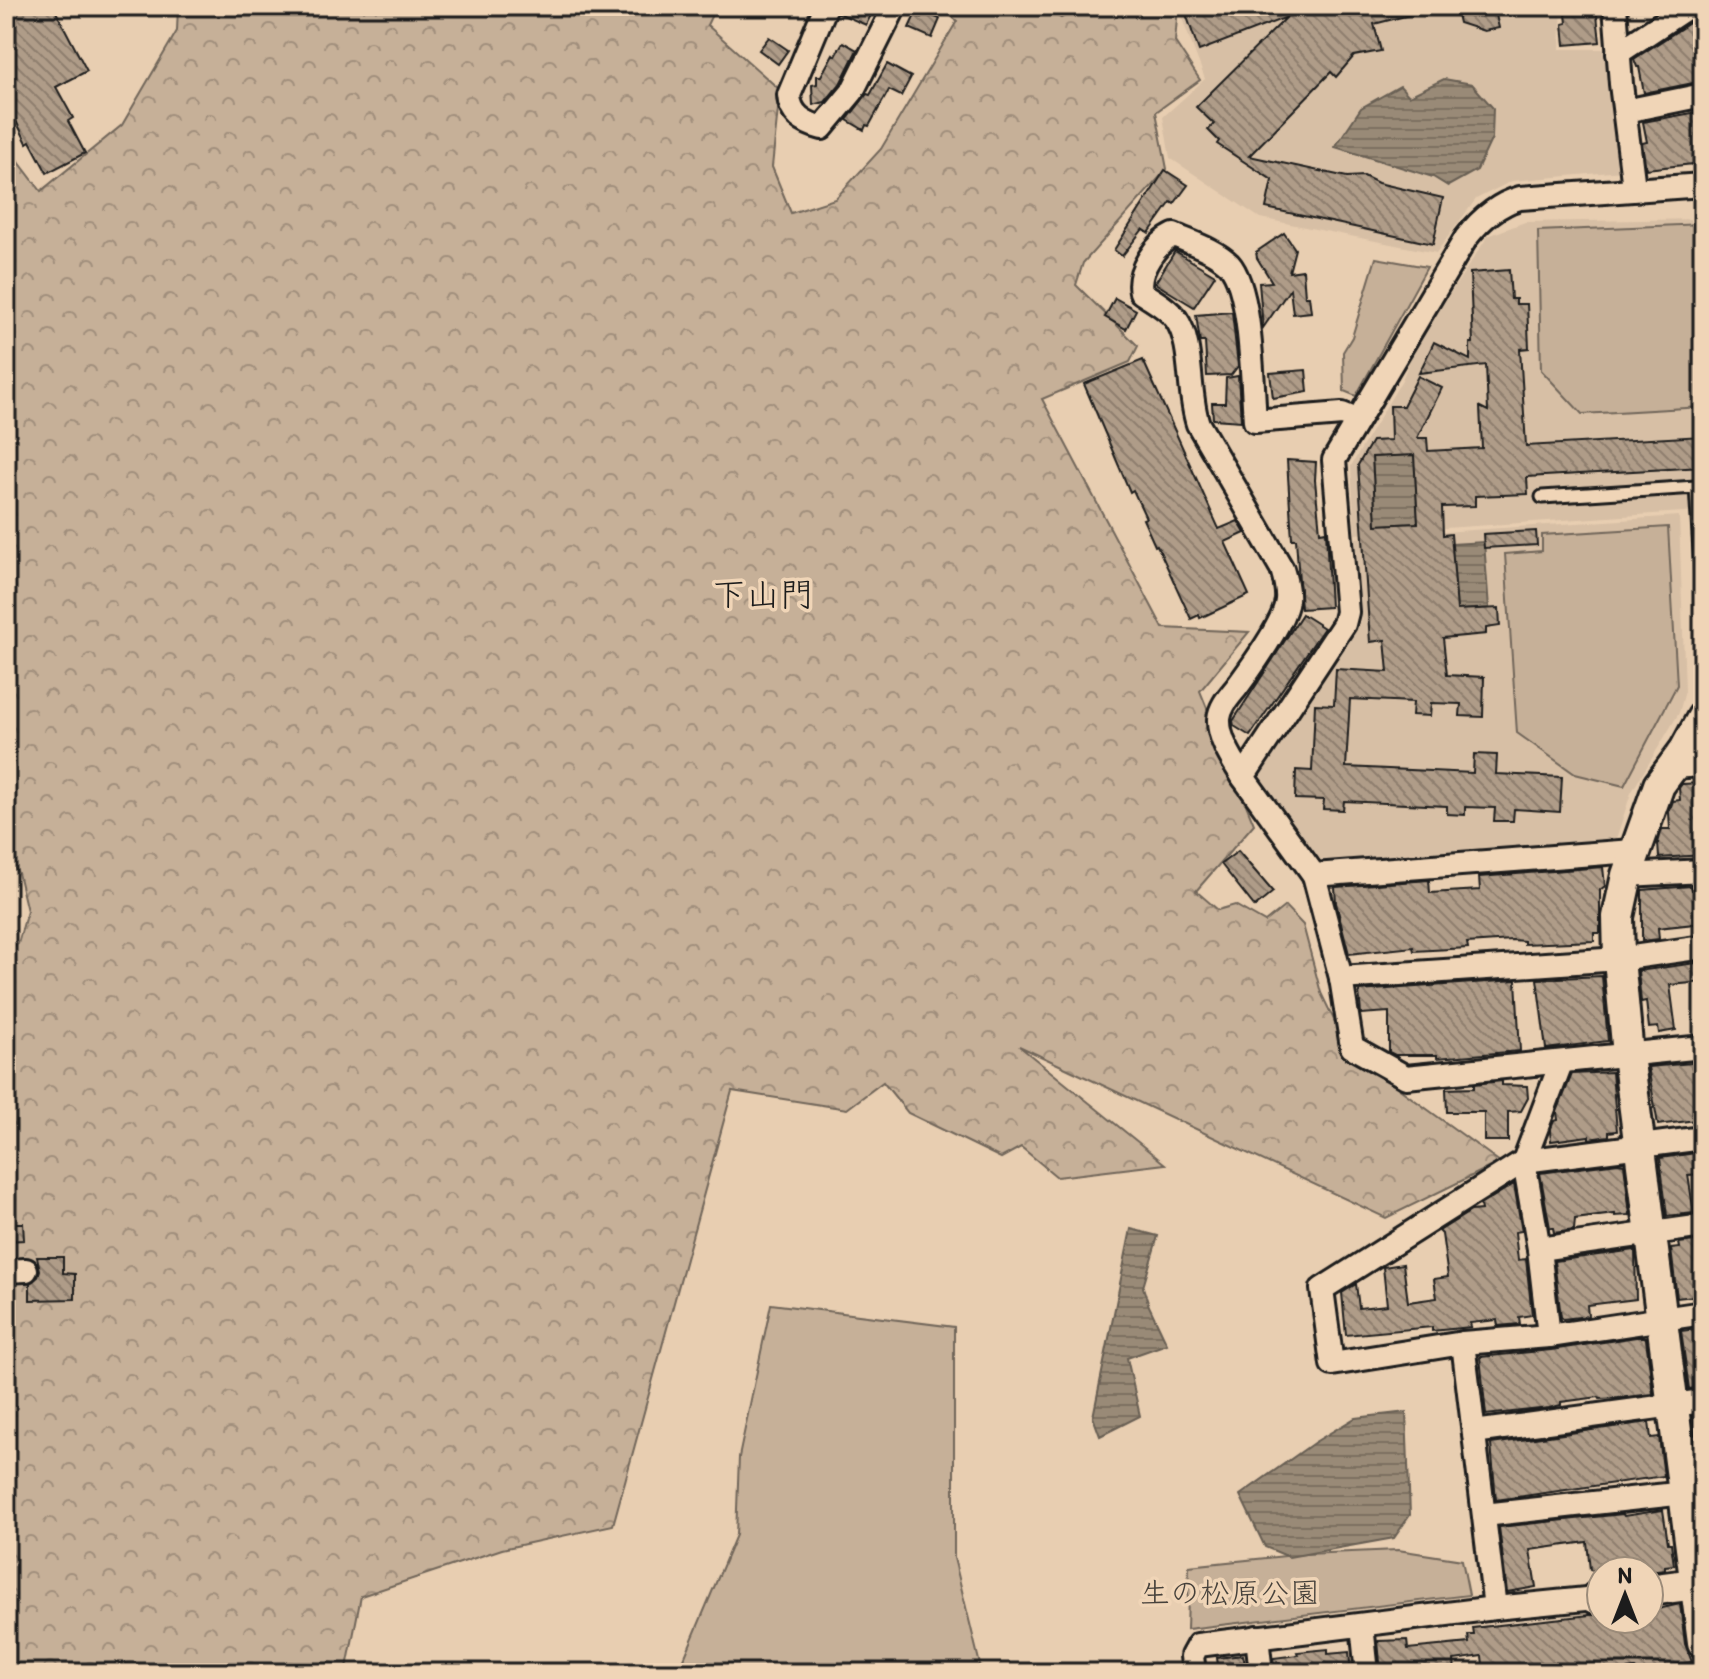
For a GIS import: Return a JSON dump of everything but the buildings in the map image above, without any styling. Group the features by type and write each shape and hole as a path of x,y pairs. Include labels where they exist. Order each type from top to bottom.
{"street":[{"path":"826,6 789,95 790,105 803,122 822,128 852,92 895,6"},
{"path":"1615,6 1634,188"},
{"path":"1618,53 1689,6"},
{"path":"1625,111 1703,95"},
{"path":"1243,777 1344,624 1347,612 1334,460 1475,226 1505,202 1520,198 1703,185"},
{"path":"1357,420 1342,414 1255,421 1243,293 1236,272 1225,260 1202,247 1174,235 1164,239 1140,274 1141,292 1177,320 1198,424 1282,569 1287,584 1283,614 1245,676 1222,706 1219,720 1227,748 1243,777 1314,875 1341,978 1352,1047 1406,1077 1703,1047"},
{"path":"1703,717 1659,785 1630,863 1618,917 1628,1055 1673,1405 1694,1492 1703,1642"},
{"path":"1672,767 1703,765"},
{"path":"1314,875 1630,863 1703,871"},
{"path":"1341,978 1619,959 1703,947"},
{"path":"1549,1336 1539,1249 1524,1161 1561,1063"},
{"path":"1703,1138 1524,1161 1322,1289 1332,1364 1463,1343 1549,1336 1703,1313"},
{"path":"1539,1249 1703,1226"},
{"path":"1463,1343 1495,1608"},
{"path":"1474,1432 1703,1401"},
{"path":"1484,1515 1694,1492"},
{"path":"1665,1588 1699,1583"},
{"path":"1194,1673 1192,1656 1198,1645 1585,1599"},
{"path":"1362,1625 1367,1673"},
{"path":"1257,1637 1261,1673"}],"lane":[{"path":"1542,497 1696,487 1703,599"}],"shaded area":[{"path":"1562,6 1560,49 1614,49 1622,171 1512,181 1476,199 1436,253 1260,218 1170,158 1163,117 1205,79 1178,8"},
{"path":"1444,79 1472,84 1493,108 1492,138 1477,170 1448,186 1433,177 1335,147 1361,108 1400,86 1409,96"},
{"path":"1703,219 1703,514 1683,512 1355,534 1351,466 1402,380 1415,347 1488,236 1525,222"},
{"path":"1414,455 1418,523 1376,525 1372,457"},
{"path":"1679,516 1685,691 1679,713 1631,793 1615,842 1327,862 1313,855 1261,780 1262,762 1361,622 1355,538"},
{"path":"1484,542 1489,608 1457,610 1452,544"},
{"path":"1131,1229 1158,1236 1143,1287 1167,1344 1127,1358 1140,1416 1100,1436 1093,1417"},
{"path":"1406,1412 1410,1515 1394,1538 1289,1557 1265,1547 1240,1495 1355,1418"}],"green space":[{"path":"178,6 716,6 707,25 780,90 772,167 791,213 835,199 881,149 957,21 939,6 1040,6 1061,18 1082,6 1178,6 1175,42 1200,80 1156,112 1167,169 1083,263 1076,285 1138,346 1130,362 1042,399 1163,628 1249,632 1200,691 1254,824 1196,891 1218,910 1235,905 1265,922 1285,906 1303,925 1321,993 1350,1053 1500,1162 1386,1218 1019,1046 1165,1164 1057,1177 1021,1147 1001,1158 908,1113 883,1082 847,1109 732,1091 613,1525 502,1549 361,1596 346,1673 6,1673 6,948 18,944 27,911 18,873 6,856 6,145 41,191 122,125 177,31"},
{"path":"1703,224 1703,407 1582,414 1541,370 1538,231"},
{"path":"1376,258 1427,267 1356,396 1344,391 1343,352 1352,337"},
{"path":"1668,527 1677,685 1624,786 1575,774 1517,733 1505,554 1542,551 1542,535"},
{"path":"771,1304 954,1327 954,1558 982,1673 678,1673 736,1535 739,1457"},
{"name":"生の松原公園","path":"1398,1550 1462,1560 1469,1595 1187,1629 1189,1566 1305,1554"}],"district":[{"name":"下山門","path":"763,594"}]}
